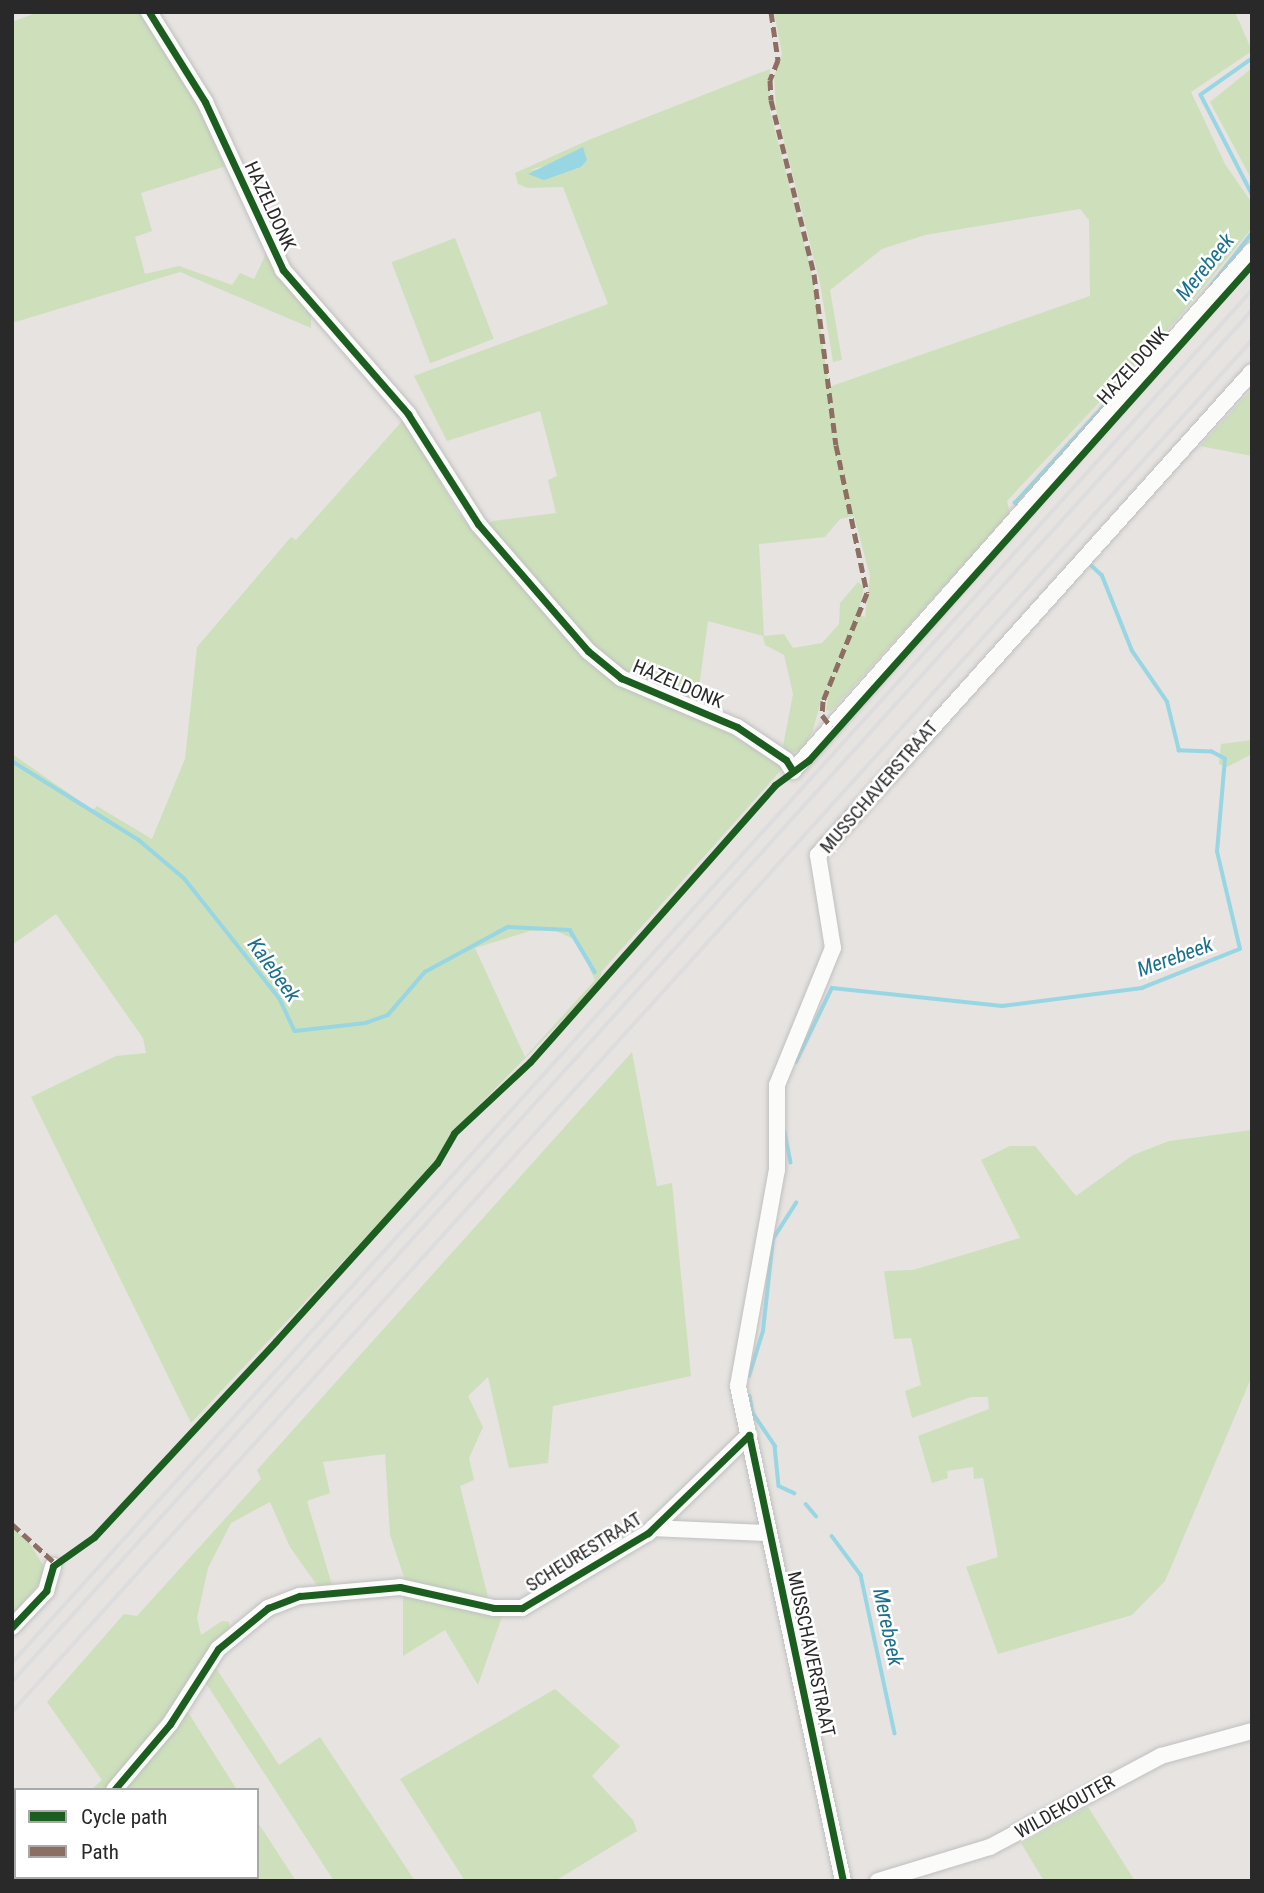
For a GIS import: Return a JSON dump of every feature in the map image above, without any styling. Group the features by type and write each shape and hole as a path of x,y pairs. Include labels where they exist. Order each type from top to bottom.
{"street":[{"name":"HAZELDONK","path":"149,12 205,102 283,270 408,414 478,524 588,651 621,678 737,727 786,760 793,771 1252,251"},
{"name":"MUSSCHAVERSTRAAT","path":"843,1881 738,1386 777,1170 773,1104 833,948 818,855 1252,372"},
{"name":"SCHEURESTRAAT","path":"116,1788 170,1724 218,1649 268,1608 300,1596 400,1587 494,1608 522,1608 653,1528 749,1435"},
{"name":"SCHEURESTRAAT","path":"653,1528 769,1533"},
{"path":"12,1628 46,1591 53,1566"},
{"name":"WILDEKOUTER","path":"878,1881 990,1847 1161,1756 1252,1731"}],"green space":[{"path":"38,12 143,12 201,109 226,166 141,193 152,231 135,237 145,274 179,266 232,285 240,273 254,279 266,254 311,316 311,328 180,272 12,323 12,22"},
{"path":"774,12 1235,12 1252,51 1191,92 1225,164 1252,203 1252,228 1178,318 1007,501 1010,513 831,711 826,710 828,697 822,697 812,733 801,750 788,754 783,746 793,694 784,655 765,645 763,636 708,621 697,702 669,689 662,706 711,721 783,768 602,971 598,984 476,1108 430,1169 191,1423 31,1097 116,1056 146,1053 143,1038 56,914 12,945 12,754 93,810 97,806 152,839 185,759 197,647 291,537 296,540 404,419 458,513 540,600 485,528 492,521 556,513 548,480 557,476 540,411 447,441 414,376 608,304 563,187 528,188 518,184 515,173 591,139 770,69 770,111 813,278 829,387 1090,296 1089,220 1080,209 925,235 882,249 830,290 842,360 833,362 820,283 776,109 774,76 782,54","holes":["578,149 577,169 530,170 555,163","854,516 870,576 865,617 858,614 864,587 858,582 840,603 839,624 822,643 793,648 784,634 764,636 759,544 825,537 840,519","554,930 576,940 595,980 525,1057 475,948 530,931"]},
{"path":"1252,68 1252,180 1210,102"},
{"path":"455,238 494,339 430,363 392,262"},
{"path":"1252,389 1252,456 1200,446"},
{"path":"1252,740 1252,754 1227,767 1219,764 1221,744"},
{"path":"632,1052 657,1186 672,1183 691,1376 553,1406 548,1463 509,1468 488,1377 468,1396 483,1427 469,1458 474,1480 460,1486 489,1601 405,1580 390,1535 385,1454 323,1462 330,1493 307,1501 332,1585 319,1588 290,1547 270,1502 231,1523 208,1568 197,1618 201,1635 222,1621 229,1622 230,1630 110,1788 93,1788 102,1780 47,1702 124,1614 137,1616 261,1479 257,1470"},
{"path":"1252,1130 1252,1376 1165,1581 1132,1615 998,1654 966,1567 998,1557 983,1478 974,1479 973,1467 947,1471 948,1478 932,1483 918,1436 989,1409 988,1397 971,1397 912,1418 905,1391 921,1385 911,1338 894,1339 884,1271 913,1270 1020,1238 981,1160 1010,1146 1035,1146 1076,1196 1133,1155 1169,1141"},
{"path":"12,1528 29,1542 47,1572 12,1620"},
{"path":"403,1594 503,1614 478,1685 445,1630 403,1656"},
{"path":"214,1665 279,1765 320,1737 415,1881 334,1881 204,1680"},
{"path":"555,1689 620,1746 592,1776 633,1820 637,1831 555,1881 465,1881 400,1779"},
{"path":"186,1709 236,1788 122,1788"},
{"path":"1088,1807 1135,1881 1044,1881 1021,1843"},
{"path":"259,1824 296,1881 15,1881 259,1879"}],"water":[{"path":"583,147 587,160 581,167 544,180 528,174"}],"waterway":[{"name":"Merebeek","path":"1252,59 1201,95 1252,194"},
{"name":"Merebeek","path":"1211,286 1252,233"},
{"name":"Merebeek","path":"1019,506 1015,503 1134,373"},
{"name":"Merebeek","path":"796,1062 832,988 1002,1006 1142,988 1240,949 1217,852 1225,759 1212,752 1179,751 1167,702 1132,651 1102,576 1088,563"},
{"name":"Kalebeek","path":"12,761 139,840 185,879 280,999 295,1031 366,1023 388,1015 425,972 508,927 570,930 595,972"},
{"name":"Merebeek","path":"785,1132 791,1162"},
{"name":"Merebeek","path":"749,1376 763,1331 773,1239 796,1203"},
{"name":"Merebeek","path":"750,1396 753,1413 775,1446 779,1486 794,1493"},
{"name":"Merebeek","path":"806,1504 816,1516"},
{"name":"Merebeek","path":"832,1536 861,1575 895,1733"}],"railway":[{"path":"12,1663 1252,290"},
{"path":"12,1682 1252,310"},
{"path":"12,1712 1252,340"}],"marked path":[{"path":"771,12 778,60 770,80 771,100 814,274 836,445 867,593 823,701 822,715 831,727"},
{"path":"12,1524 56,1564"}],"cycle path":[{"path":"149,12 205,102 283,270 408,414 478,524 588,651 621,678 737,727 786,760 793,771"},
{"path":"12,1627 46,1591 53,1566 94,1537 276,1341 437,1163 454,1133 530,1062 775,785 809,760 1252,264"},
{"path":"749,1435 843,1881"},
{"path":"116,1788 170,1724 218,1649 268,1608 300,1596 400,1587 494,1608 522,1608 648,1533 749,1435"}]}
